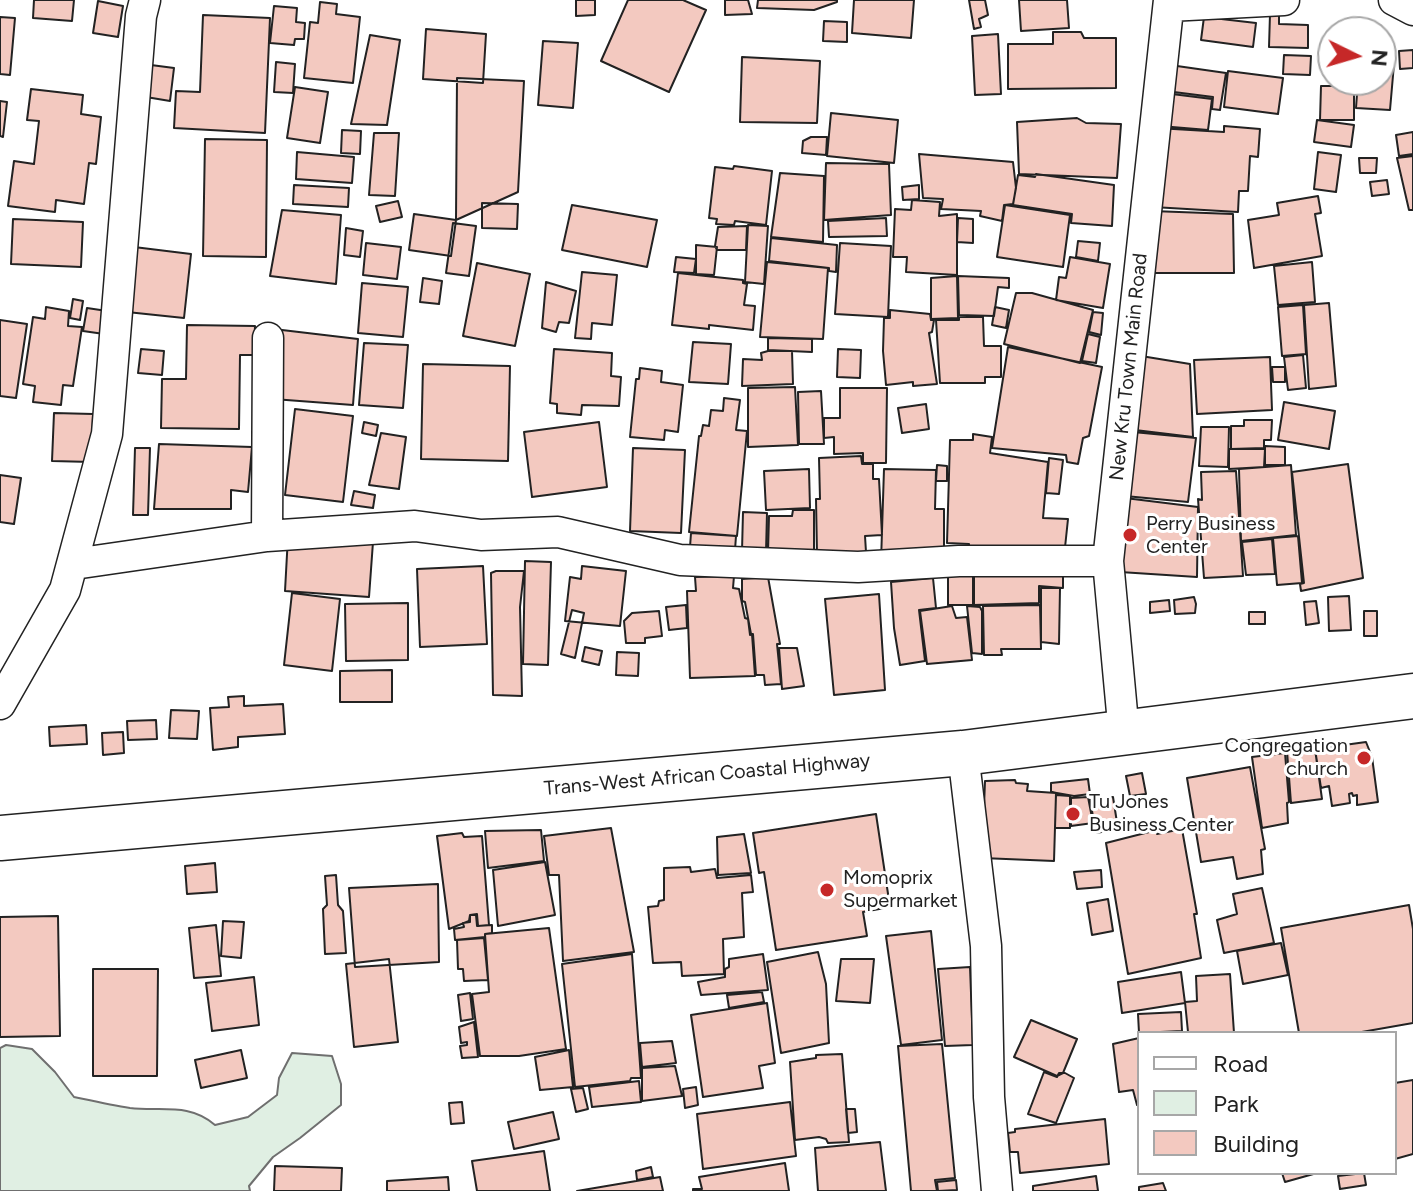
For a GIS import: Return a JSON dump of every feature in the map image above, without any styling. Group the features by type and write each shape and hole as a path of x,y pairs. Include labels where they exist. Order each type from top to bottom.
{"highway":[{"name":"Trans-West African Coastal Highway","path":"0,838 963,753 1413,696"}],"street":[{"path":"0,704 65,590 107,434 139,31 145,0"},
{"path":"1169,3 1284,0"},
{"path":"1394,0 1413,10"},
{"name":"New Kru Town Main Road","path":"1124,734 1108,561 1169,3"},
{"path":"267,536 268,338"},
{"path":"74,564 267,536 415,526 481,535 558,532 680,560 858,567 959,561 1108,561"},
{"path":"963,753 986,946 989,1097 997,1191"}],"green space":[{"path":"6,1045 32,1049 74,1097 130,1108 185,1111 195,1113 215,1125 248,1117 277,1095 279,1078 292,1053 332,1056 341,1084 341,1105 273,1157 249,1186 250,1191 0,1191 0,1048"}],"building":[{"path":"34,0 74,0 72,21 33,18"},
{"path":"576,0 595,0 595,15 576,16"},
{"path":"628,0 683,0 706,10 669,92 601,61"},
{"path":"725,0 748,0 752,14 725,15"},
{"path":"758,0 837,2 814,10 757,8"},
{"path":"854,0 914,0 911,38 852,33"},
{"path":"969,0 985,0 988,15 979,19 981,27 974,29"},
{"path":"1019,0 1067,0 1069,28 1021,31"},
{"path":"98,1 123,6 118,37 93,33"},
{"path":"320,2 337,4 336,14 360,17 353,83 304,78 310,22 318,23"},
{"path":"274,6 297,8 296,22 305,23 304,39 295,39 294,45 270,43"},
{"path":"1279,13 1279,24 1308,25 1308,48 1269,47 1270,14"},
{"path":"203,15 270,18 265,133 174,128 176,91 200,92"},
{"path":"0,17 15,18 10,75 0,74"},
{"path":"1204,17 1256,23 1253,47 1201,40"},
{"path":"824,21 847,22 847,42 823,41"},
{"path":"426,29 486,34 483,83 423,79"},
{"path":"1053,32 1081,32 1084,38 1116,38 1116,88 1008,89 1008,44 1053,44"},
{"path":"998,34 1001,94 975,95 972,36"},
{"path":"370,35 400,40 387,125 351,124"},
{"path":"543,41 578,43 573,108 538,105"},
{"path":"1413,50 1413,68 1400,69 1399,51"},
{"path":"1284,55 1311,56 1310,75 1283,74"},
{"path":"742,57 820,61 817,123 740,122"},
{"path":"276,62 295,64 293,93 274,92"},
{"path":"151,65 174,68 170,101 146,97"},
{"path":"1170,65 1226,73 1220,110 1212,109 1213,97 1166,91"},
{"path":"1228,71 1283,78 1278,114 1224,107"},
{"path":"457,78 524,81 518,192 456,220"},
{"path":"295,87 328,92 320,143 287,138"},
{"path":"31,89 83,95 81,114 101,117 96,164 89,163 84,204 56,200 55,212 8,206 14,161 34,164 39,121 27,120"},
{"path":"1164,93 1212,99 1208,130 1160,126"},
{"path":"1321,96 1354,96 1354,120 1320,120"},
{"path":"1357,96 1391,96 1390,110 1356,108"},
{"path":"0,101 7,102 3,137 0,136"},
{"path":"831,113 898,120 894,163 827,156"},
{"path":"1077,118 1086,123 1121,124 1117,178 1019,174 1017,122"},
{"path":"1317,120 1354,125 1351,147 1314,142"},
{"path":"1224,126 1260,129 1258,157 1250,156 1248,191 1239,191 1238,212 1153,207 1157,128 1224,132"},
{"path":"342,130 361,131 360,154 341,153"},
{"path":"1413,132 1413,154 1399,156 1396,135"},
{"path":"374,133 399,133 395,196 369,195"},
{"path":"811,137 827,137 826,155 802,153 803,141"},
{"path":"205,139 267,140 266,257 203,256"},
{"path":"297,152 354,157 352,183 296,179"},
{"path":"1318,152 1341,155 1336,192 1314,189"},
{"path":"919,154 1013,162 1016,188 1013,204 1004,205 1002,221 980,216 981,211 941,209 943,199 923,198"},
{"path":"1413,156 1413,210 1409,210 1397,158"},
{"path":"1359,158 1377,158 1376,173 1360,173"},
{"path":"826,163 889,164 891,215 824,220"},
{"path":"734,166 772,171 766,225 735,221 734,225 716,224 717,219 709,218 715,167 733,169"},
{"path":"780,173 824,176 823,242 771,237"},
{"path":"1036,174 1114,185 1112,226 1071,223 1072,214 1013,205 1018,175 1035,177"},
{"path":"1387,180 1389,194 1372,196 1370,182"},
{"path":"294,185 349,188 348,207 293,204"},
{"path":"919,185 919,199 903,200 902,187"},
{"path":"1318,196 1321,213 1315,214 1322,256 1254,268 1248,220 1279,215 1277,203"},
{"path":"912,200 940,202 939,216 957,214 957,275 906,272 907,257 893,257 895,209 911,210"},
{"path":"398,201 402,217 380,222 376,206"},
{"path":"482,203 518,204 517,229 482,228"},
{"path":"572,205 657,220 647,267 562,250"},
{"path":"1005,205 1070,215 1063,267 997,257"},
{"path":"282,210 341,215 336,284 270,276"},
{"path":"1152,211 1233,214 1234,273 1152,273"},
{"path":"414,214 456,220 451,256 409,250"},
{"path":"886,218 887,236 829,237 828,221"},
{"path":"958,218 973,219 973,243 957,242"},
{"path":"13,219 83,222 81,267 11,264"},
{"path":"453,223 476,226 469,276 446,273"},
{"path":"748,225 768,226 764,284 745,282"},
{"path":"747,226 746,250 717,250 718,227"},
{"path":"346,228 363,231 360,257 344,255"},
{"path":"771,238 837,245 836,272 829,271 829,268 769,261"},
{"path":"1078,241 1100,243 1098,261 1076,257"},
{"path":"366,243 401,247 397,279 363,275"},
{"path":"840,243 891,246 888,317 835,314"},
{"path":"696,245 717,247 714,275 696,274"},
{"path":"134,247 191,254 184,318 127,312"},
{"path":"676,257 696,259 694,273 674,272"},
{"path":"1070,257 1110,264 1103,308 1056,300 1059,277 1066,278"},
{"path":"767,262 828,268 823,339 760,337"},
{"path":"1312,262 1315,302 1278,305 1274,266"},
{"path":"477,263 530,274 515,346 463,336"},
{"path":"582,272 617,275 612,325 592,323 591,339 575,338"},
{"path":"678,273 743,280 747,284 744,305 755,306 753,330 672,325"},
{"path":"957,276 958,318 931,319 931,278"},
{"path":"958,276 1009,278 1009,288 998,287 994,316 959,315"},
{"path":"423,278 442,281 439,304 420,302"},
{"path":"546,282 576,291 569,323 559,322 556,332 542,328"},
{"path":"362,283 408,287 403,337 358,333"},
{"path":"1016,293 1032,293 1093,310 1080,363 1004,344"},
{"path":"73,299 83,301 80,320 70,318"},
{"path":"1329,303 1336,386 1309,389 1304,305"},
{"path":"1303,305 1306,354 1282,356 1278,307"},
{"path":"46,307 69,311 68,326 82,327 73,386 63,385 61,405 33,402 35,386 23,384 33,317 45,319"},
{"path":"995,307 1009,310 1006,328 992,325"},
{"path":"87,308 107,311 104,334 83,331"},
{"path":"890,310 930,314 931,320 934,320 932,332 929,333 937,384 913,386 913,382 886,385 884,318 890,318"},
{"path":"1093,312 1103,313 1101,335 1089,332"},
{"path":"959,317 983,317 984,346 1001,346 1001,377 985,377 985,383 940,383 936,320 959,320"},
{"path":"0,320 27,324 16,398 0,396"},
{"path":"187,325 255,326 254,355 240,355 239,429 161,428 162,379 186,379"},
{"path":"282,330 358,339 353,405 273,399"},
{"path":"1088,334 1100,337 1096,363 1082,361"},
{"path":"768,338 812,339 812,352 768,350"},
{"path":"693,342 731,344 728,384 689,382"},
{"path":"364,343 408,345 403,408 359,405"},
{"path":"1008,347 1102,367 1089,436 1083,438 1078,464 1067,462 1066,455 992,448"},
{"path":"141,349 164,351 162,375 138,373"},
{"path":"554,349 612,353 611,376 621,377 619,406 582,405 581,415 557,413 557,404 550,403"},
{"path":"838,349 861,350 860,378 837,377"},
{"path":"792,351 793,384 742,386 743,359 762,360 761,353"},
{"path":"1303,355 1306,388 1288,390 1284,357"},
{"path":"1141,356 1190,364 1193,437 1135,430"},
{"path":"1270,357 1272,410 1197,414 1194,360"},
{"path":"423,364 510,366 508,461 421,459"},
{"path":"1272,367 1285,367 1285,382 1273,382"},
{"path":"640,368 662,371 661,382 683,385 678,432 665,430 664,440 630,437"},
{"path":"795,387 798,445 748,447 748,388"},
{"path":"840,388 887,388 886,463 863,463 863,453 834,454 834,437 824,438 824,418 840,418"},
{"path":"821,391 824,444 799,444 798,392"},
{"path":"724,398 740,400 736,430 747,431 737,536 689,532 699,436 703,425 709,426 711,410 723,411"},
{"path":"1284,402 1335,411 1329,449 1278,440"},
{"path":"926,404 929,429 902,433 898,408"},
{"path":"295,409 353,416 343,502 285,495"},
{"path":"54,413 93,414 92,462 52,461"},
{"path":"1244,420 1272,420 1271,440 1264,440 1264,448 1231,449 1231,426 1244,426"},
{"path":"364,422 378,425 376,436 362,433"},
{"path":"599,422 607,487 532,497 524,432"},
{"path":"1201,427 1229,427 1228,467 1199,466"},
{"path":"1133,432 1196,438 1188,502 1125,496"},
{"path":"381,433 406,437 399,489 369,485"},
{"path":"973,434 992,437 990,453 1048,462 1043,518 1068,519 1064,557 970,555 969,544 947,543 950,440 973,440"},
{"path":"159,444 252,447 248,492 231,490 231,509 154,509"},
{"path":"1265,446 1285,447 1285,465 1265,465"},
{"path":"135,448 150,448 148,515 133,515"},
{"path":"633,448 685,450 681,533 630,531"},
{"path":"1229,449 1265,449 1264,467 1229,469"},
{"path":"861,456 862,464 873,464 873,479 879,479 882,535 865,536 866,552 817,554 819,458"},
{"path":"1049,458 1063,460 1059,494 1046,493"},
{"path":"1348,464 1363,578 1301,591 1300,584 1304,583 1292,472"},
{"path":"937,465 947,466 947,481 936,481"},
{"path":"1291,465 1296,535 1241,541 1239,469"},
{"path":"809,469 810,508 766,510 764,471"},
{"path":"884,469 936,470 935,509 944,509 944,553 881,562"},
{"path":"1236,471 1243,576 1204,578 1198,499 1202,500 1201,472"},
{"path":"0,475 21,478 14,524 0,522"},
{"path":"354,491 375,495 373,508 351,505"},
{"path":"1125,498 1198,507 1197,577 1120,572"},
{"path":"793,510 814,510 814,560 768,552 769,516 792,516"},
{"path":"743,512 767,513 766,552 742,551"},
{"path":"691,533 736,536 735,550 690,547"},
{"path":"288,536 373,542 369,597 285,591"},
{"path":"1298,536 1302,583 1277,585 1273,538"},
{"path":"1272,539 1275,574 1246,575 1242,542"},
{"path":"525,561 551,562 548,665 523,664"},
{"path":"483,566 487,644 420,647 417,569"},
{"path":"582,566 626,571 620,626 565,621 570,577 581,579"},
{"path":"948,566 973,566 973,605 948,605"},
{"path":"1063,566 1063,588 1039,586 1039,603 974,605 974,572"},
{"path":"524,571 520,607 522,696 493,695 491,573"},
{"path":"734,576 733,588 739,589 752,634 755,676 690,678 687,591 696,591 695,577"},
{"path":"768,577 780,644 777,644 781,684 765,685 764,675 756,675 753,634 745,602 742,601 742,579"},
{"path":"933,578 936,608 919,610 925,661 900,665 891,582"},
{"path":"1041,588 1060,588 1059,644 1041,642"},
{"path":"292,593 340,599 332,671 284,665"},
{"path":"879,594 885,690 834,695 825,599"},
{"path":"1349,596 1351,630 1329,631 1328,597"},
{"path":"1194,597 1195,613 1175,614 1174,600"},
{"path":"1169,600 1170,611 1150,613 1150,602"},
{"path":"1316,601 1319,623 1306,625 1304,602"},
{"path":"408,603 408,660 346,661 345,604"},
{"path":"686,605 687,628 669,630 666,607"},
{"path":"1040,605 1041,649 1001,649 1002,655 984,655 983,606"},
{"path":"952,606 956,618 967,617 972,660 927,664 920,611"},
{"path":"967,606 980,607 982,611 982,654 972,653"},
{"path":"572,610 584,613 575,658 561,654"},
{"path":"659,611 662,636 645,638 645,643 626,643 624,621 632,613"},
{"path":"1364,611 1377,611 1377,636 1364,636"},
{"path":"1249,612 1265,612 1265,624 1249,624"},
{"path":"585,647 602,651 599,665 582,661"},
{"path":"779,648 797,648 804,686 782,689"},
{"path":"617,652 639,653 638,676 616,675"},
{"path":"392,670 392,702 340,702 340,671"},
{"path":"244,696 244,706 283,704 285,734 238,737 238,747 213,750 210,708 229,707 228,697"},
{"path":"171,710 199,711 197,739 169,738"},
{"path":"156,720 157,739 128,740 127,721"},
{"path":"86,725 87,744 50,746 49,727"},
{"path":"123,732 124,753 103,755 102,733"},
{"path":"1366,742 1372,757 1378,802 1357,805 1357,795 1353,796 1352,793 1349,794 1350,803 1332,806 1329,786 1321,788 1315,749"},
{"path":"1315,749 1322,799 1291,803 1287,751"},
{"path":"1285,753 1288,823 1262,828 1252,757"},
{"path":"1250,767 1265,849 1261,850 1263,874 1237,879 1233,857 1201,862 1187,778"},
{"path":"1142,773 1146,794 1130,796 1126,776"},
{"path":"1088,779 1090,794 1074,796 1051,792 1051,783"},
{"path":"1015,780 1016,783 1028,784 1027,791 1056,793 1054,861 982,858 985,781"},
{"path":"1056,795 1070,796 1070,828 1055,828"},
{"path":"1088,797 1093,823 1071,826 1071,798"},
{"path":"1113,797 1118,829 1096,833 1090,800"},
{"name":"Momoprix Supermarket","path":"876,814 890,907 863,912 867,936 776,950 764,872 759,873 753,833"},
{"path":"611,828 634,952 563,961 559,875 549,875 544,836"},
{"path":"1182,829 1197,914 1194,914 1201,958 1128,974 1106,843 1157,830 1157,834"},
{"path":"541,830 544,861 488,868 485,831"},
{"path":"462,833 464,837 482,836 489,925 478,926 477,914 470,915 469,921 449,929 437,836"},
{"path":"744,834 751,873 718,875 717,837"},
{"path":"545,862 555,915 498,926 493,870"},
{"path":"215,863 217,892 187,894 185,866"},
{"path":"690,867 691,872 715,869 717,878 751,875 753,892 742,893 744,937 723,939 724,974 682,976 681,962 653,963 648,907 658,906 659,901 664,900 664,868"},
{"path":"1101,870 1102,887 1077,889 1074,872"},
{"path":"336,875 346,953 325,954 325,876"},
{"path":"438,884 439,962 355,967 349,888"},
{"path":"1262,888 1274,943 1224,953 1217,920 1237,914 1233,894"},
{"path":"1108,899 1113,931 1092,935 1087,903"},
{"path":"1409,905 1413,929 1413,1023 1367,1031 1299,1031 1281,928"},
{"path":"470,915 476,915 477,926 492,925 492,933 485,934 485,937 455,940 454,929 470,922"},
{"path":"58,916 60,1036 0,1037 0,917"},
{"path":"223,921 244,922 241,958 221,956"},
{"path":"216,925 221,976 194,978 189,928"},
{"path":"549,928 566,1049 519,1056 480,1056 472,994 489,992 485,934"},
{"path":"931,931 942,1040 901,1045 886,936"},
{"path":"484,938 488,980 464,981 463,969 458,969 457,940"},
{"path":"1281,943 1288,975 1243,984 1237,951"},
{"path":"818,952 826,984 829,1043 781,1053 767,962"},
{"path":"632,954 641,1078 575,1087 562,964"},
{"path":"763,954 768,990 701,995 698,982 725,977 729,959"},
{"path":"389,959 398,1042 354,1047 346,964"},
{"path":"841,959 874,959 870,1003 836,1001"},
{"path":"970,967 973,1045 945,1046 938,969"},
{"path":"93,969 158,969 157,1076 93,1076"},
{"path":"1181,972 1185,1003 1122,1013 1118,982"},
{"path":"1230,974 1234,1031 1188,1031 1185,1002 1197,1001 1196,976"},
{"path":"254,977 259,1025 212,1031 206,983"},
{"path":"762,992 764,1002 729,1008 727,995"},
{"path":"470,993 473,1019 461,1021 458,995"},
{"path":"767,1003 775,1063 759,1066 763,1088 703,1097 691,1015"},
{"path":"1181,1012 1182,1031 1139,1031 1138,1014"},
{"path":"1031,1020 1077,1039 1063,1073 1057,1076 1014,1057"},
{"path":"474,1022 478,1057 462,1058 460,1046 467,1045 467,1042 461,1043 459,1027"},
{"path":"1137,1038 1137,1105 1133,1090 1119,1092 1113,1044"},
{"path":"672,1041 676,1063 642,1067 640,1043"},
{"path":"942,1044 955,1178 935,1180 937,1191 911,1191 898,1046"},
{"path":"241,1050 247,1078 201,1088 195,1060"},
{"path":"569,1050 573,1087 540,1090 535,1057"},
{"path":"842,1054 849,1142 828,1143 819,1137 795,1140 790,1062 816,1058 816,1055"},
{"path":"675,1066 682,1096 642,1101 642,1068"},
{"path":"1044,1072 1057,1077 1059,1073 1065,1073 1074,1078 1056,1123 1028,1114"},
{"path":"1413,1080 1413,1154 1397,1158 1397,1083"},
{"path":"639,1081 641,1102 592,1107 589,1087"},
{"path":"696,1087 698,1105 685,1108 683,1089"},
{"path":"583,1088 588,1109 576,1112 571,1089"},
{"path":"462,1102 464,1123 451,1124 449,1103"},
{"path":"790,1102 796,1156 703,1169 697,1114"},
{"path":"846,1109 855,1109 857,1132 848,1133"},
{"path":"553,1112 559,1139 514,1149 508,1122"},
{"path":"1105,1119 1109,1164 1020,1173 1018,1152 1010,1152 1008,1133 1015,1132 1015,1129"},
{"path":"880,1142 886,1191 818,1191 815,1148"},
{"path":"544,1151 550,1191 477,1191 472,1161"},
{"path":"785,1163 789,1191 693,1191 702,1189 699,1177"},
{"path":"275,1166 342,1168 341,1191 274,1191"},
{"path":"651,1167 653,1177 637,1180 636,1171"},
{"path":"1283,1175 1310,1175 1285,1182"},
{"path":"1364,1175 1366,1185 1340,1189 1338,1176"},
{"path":"1096,1176 1098,1191 1033,1191 1033,1186"},
{"path":"448,1177 449,1191 387,1191 387,1181"},
{"path":"660,1177 663,1191 577,1191"},
{"path":"956,1180 957,1190 938,1191 937,1182"},
{"path":"1163,1183 1166,1191 1139,1191 1139,1187"}],"place":[{"name":"Perry Business Center","path":"1130,535"},
{"name":"Congregation church","path":"1364,758"},
{"name":"Tu Jones Business Center","path":"1073,814"},
{"name":"Momoprix Supermarket","path":"827,890"}]}
